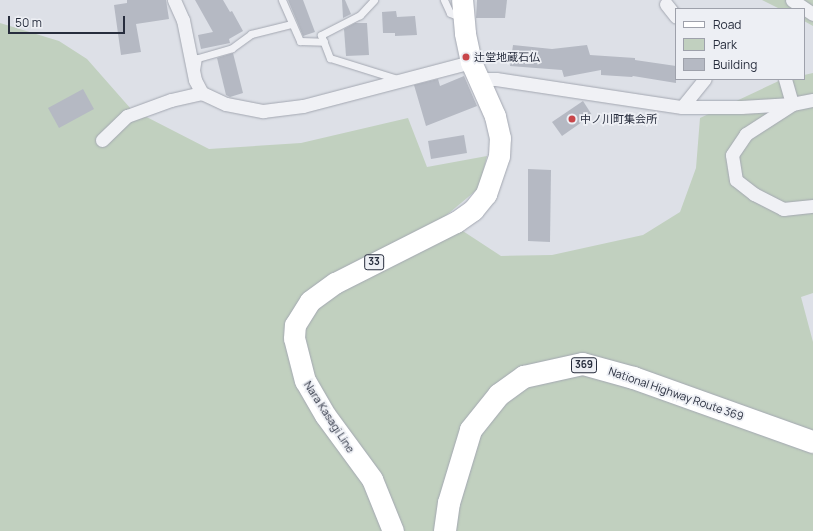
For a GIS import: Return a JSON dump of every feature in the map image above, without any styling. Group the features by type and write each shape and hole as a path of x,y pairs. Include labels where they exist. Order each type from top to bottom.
{"highway":[{"name":"National Highway Route 369","path":"446,531 449,503 471,430 499,395 524,377 583,364 634,378 813,442"}],"main road":[{"name":"Nara Kasagi Line","path":"393,531 372,479 325,415 305,381 294,338 295,325 310,301 335,283 456,222 473,210 486,194 499,156 500,138 495,116 475,70 463,9"}],"street":[{"path":"174,0 183,20 195,80 202,93 226,104 263,111 303,106 401,80 475,70 496,79 682,107 741,107 792,104 813,100"},
{"path":"792,0 804,8"},
{"path":"666,4 675,16"},
{"path":"682,107 703,80"},
{"path":"785,80 792,104"},
{"path":"102,140 127,116 171,100 202,93"},
{"path":"792,104 746,134 732,155 736,180 754,194 783,209 813,206"}],"lane":[{"path":"282,0 291,24 300,41 324,42"},
{"path":"374,0 360,15 321,35 330,58 401,80"},
{"path":"444,0 450,13 463,9"},
{"path":"195,80 198,58 232,48 251,34 291,24"}],"green space":[{"path":"762,0 813,0 813,26 805,22 805,8 778,8"},
{"path":"0,23 59,41 87,59 131,109 209,149 301,143 408,118 427,167 487,156 479,188 443,218 501,256 552,255 643,235 680,212 696,168 700,118 781,80 805,80 805,75 813,73 813,293 801,297 813,342 813,531 0,531"}],"building":[{"path":"127,0 166,0 169,19 136,24 141,52 121,55 114,5 127,3"},
{"path":"195,0 223,0 230,12 232,11 243,31 229,39 230,43 201,49 198,35 213,32"},
{"path":"288,0 303,0 315,32 303,36"},
{"path":"342,0 345,0 351,14 343,18"},
{"path":"477,0 507,0 505,18 476,18"},
{"path":"396,11 397,17 415,16 417,35 395,36 395,33 383,33 382,12"},
{"path":"355,23 367,23 369,55 346,56 344,29"},
{"path":"513,45 552,49 587,45 590,55 635,58 635,60 675,66 676,83 633,76 601,75 601,70 564,77 562,70 510,66"},
{"path":"233,53 243,93 230,97 226,95 217,58"},
{"path":"464,76 477,106 426,126 414,85 438,79 440,86"},
{"path":"83,89 94,109 59,128 48,108"},
{"name":"中ノ川町集会所","path":"583,101 592,115 562,136 552,122"},
{"path":"464,135 467,153 431,159 428,141"},
{"path":"528,169 551,170 550,242 528,241"}],"place":[{"name":"辻堂地蔵石仏","path":"466,57"},
{"name":"中ノ川町集会所","path":"572,119"}]}
